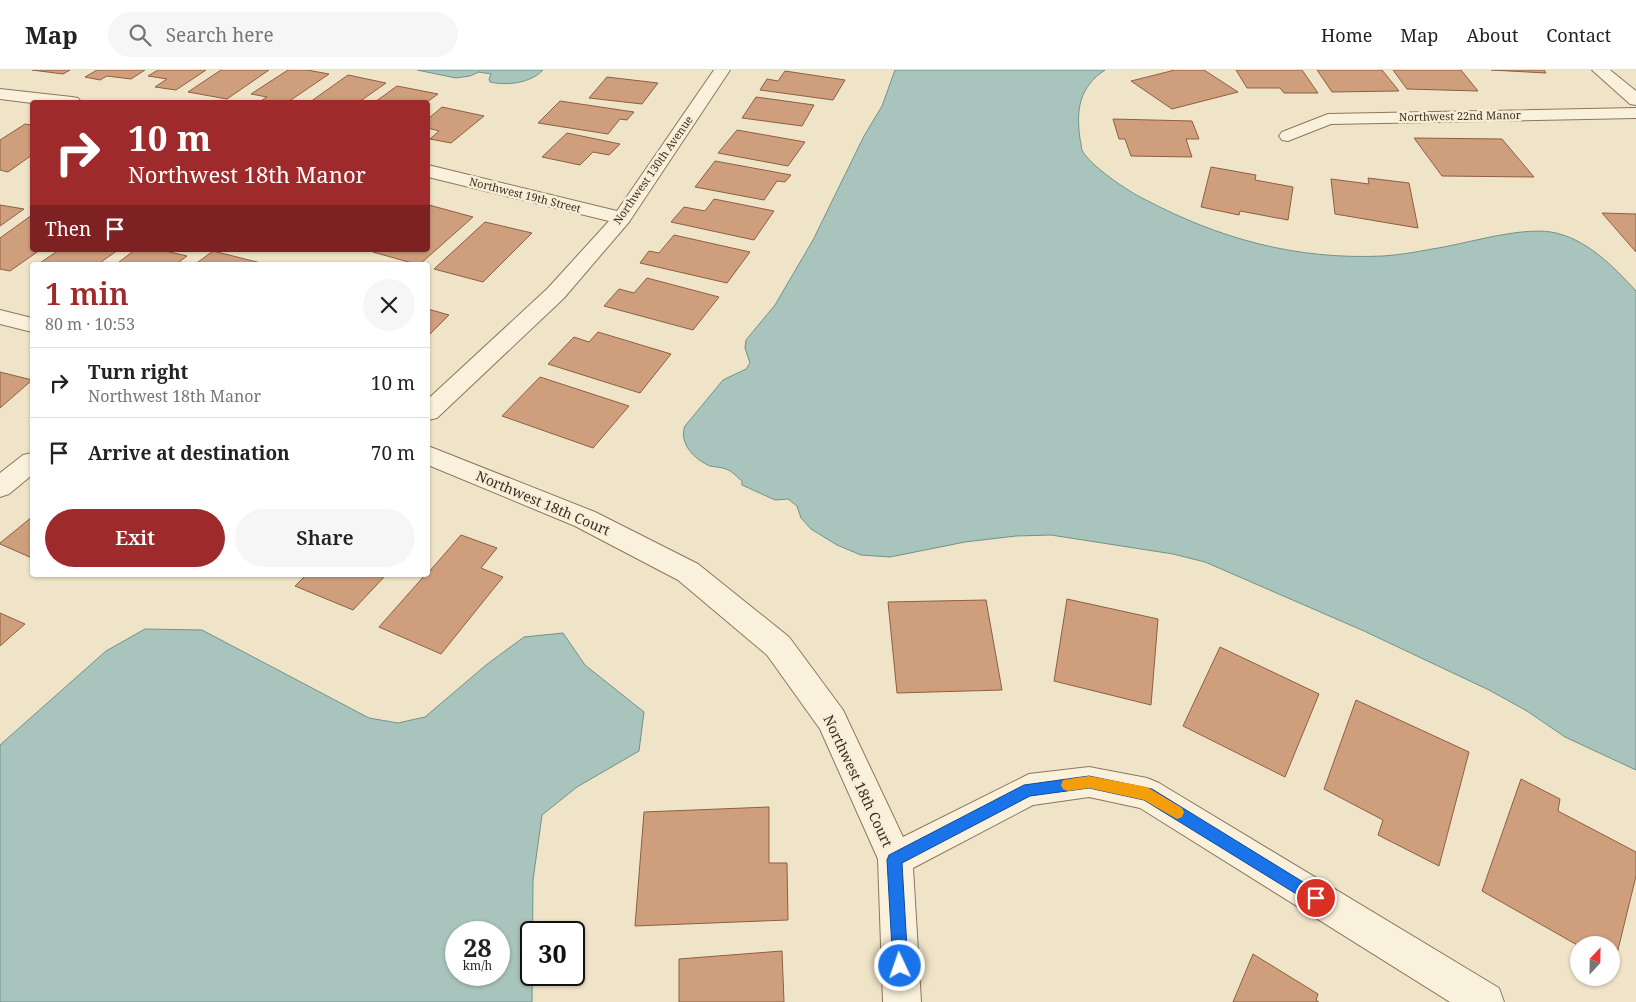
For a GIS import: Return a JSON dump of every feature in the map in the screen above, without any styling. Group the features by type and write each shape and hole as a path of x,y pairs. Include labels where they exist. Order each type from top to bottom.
{"street":[{"name":"Northwest 130th Avenue","path":"430,410 556,293 622,218 722,70"},
{"path":"1600,70 1636,100"},
{"path":"0,94 54,100"},
{"name":"Northwest 22nd Manor","path":"1288,136 1328,119 1636,113"},
{"name":"Northwest 19th Street","path":"430,171 622,218"},
{"path":"0,317 30,324"},
{"name":"Northwest 18th Court","path":"430,456 586,519 688,572 778,646 832,720 894,860 902,1002"},
{"path":"0,487 30,464"},
{"path":"894,860 1029,790 1089,782 1147,794 1485,1002"}],"water":[{"path":"417,70 543,70 525,81 504,84 490,82 491,74 479,72 470,76 456,78"},
{"path":"895,70 1105,70 1090,84 1081,100 1079,109 1082,149 1086,156 1110,178 1144,199 1230,236 1289,250 1351,256 1383,256 1446,247 1508,234 1538,231 1551,232 1576,240 1598,254 1618,272 1636,291 1636,770 1565,737 1527,711 1489,690 1364,631 1205,562 1173,554 1051,535 1016,536 965,542 890,557 861,555 837,545 811,529 801,518 797,506 788,499 775,500 742,485 742,481 730,471 710,466 699,460 686,445 683,432 685,426 723,380 746,369 750,363 745,348 746,340 775,305 813,240 864,136 882,106"},
{"path":"145,629 202,630 369,718 398,723 425,717 486,665 524,637 563,633 585,665 644,712 639,751 577,787 542,815 533,880 533,921 520,921 520,986 532,986 532,1002 0,1002 0,745 106,651"}],"building":[{"path":"32,70 70,70 63,74"},
{"path":"97,70 145,70 131,79 107,76 100,80 85,77"},
{"path":"158,70 206,70 176,90 155,87 167,79 148,76"},
{"path":"221,70 269,70 227,99 188,92"},
{"path":"288,70 307,70 329,74 291,100 262,100 267,97 251,94"},
{"path":"1175,70 1204,70 1238,92 1172,109 1131,81"},
{"path":"1236,70 1302,70 1318,93 1284,93 1280,88 1247,88"},
{"path":"1317,70 1382,70 1399,91 1332,92"},
{"path":"1393,70 1461,70 1478,91 1407,89"},
{"path":"1491,70 1544,70 1546,73"},
{"path":"785,71 845,80 833,100 760,90 767,79 778,81"},
{"path":"348,75 386,83 362,100 313,100"},
{"path":"607,77 658,83 642,104 589,98"},
{"path":"397,86 438,94 430,100 378,100"},
{"path":"756,97 814,105 802,126 742,118"},
{"path":"560,101 634,112 627,120 620,119 608,134 538,123"},
{"path":"442,107 484,116 451,143 430,139 439,131 430,129 430,117"},
{"path":"1113,119 1192,121 1199,139 1186,139 1192,157 1131,156 1125,139 1119,139"},
{"path":"25,124 30,125 30,156 8,172 0,170 0,140"},
{"path":"737,130 805,142 788,166 718,153"},
{"path":"567,133 620,144 609,155 593,152 580,165 542,157"},
{"path":"1414,138 1502,139 1534,177 1442,176"},
{"path":"715,161 791,175 785,182 777,181 764,200 695,187"},
{"path":"1211,167 1256,175 1255,180 1293,187 1288,220 1240,211 1239,215 1201,207"},
{"path":"1368,178 1409,183 1418,228 1335,214 1331,179 1369,184"},
{"path":"714,199 774,211 754,240 671,222 684,207 705,211"},
{"path":"0,205 24,209 0,226"},
{"path":"430,205 473,217 422,262 408,262 373,252 430,252"},
{"path":"1602,213 1636,214 1636,252"},
{"path":"30,216 30,252 37,252 10,271 0,269 0,238"},
{"path":"485,222 532,233 483,282 434,269"},
{"path":"674,235 750,252 727,283 640,263 649,251 659,253"},
{"path":"56,252 115,252 101,262 41,262"},
{"path":"132,252 170,252 187,256 179,262 119,262"},
{"path":"212,252 217,252 257,262 198,262"},
{"path":"647,278 719,297 693,330 604,306 619,289 634,293"},
{"path":"430,310 449,315 430,334"},
{"path":"598,332 671,354 640,393 548,364 574,337 589,342"},
{"path":"0,372 30,380 30,382 0,408"},
{"path":"540,377 629,406 593,448 502,416"},
{"path":"30,519 30,557 0,543"},
{"path":"461,535 497,548 481,568 503,577 441,654 379,627 423,577 430,577 430,571"},
{"path":"304,577 384,577 353,610 295,586"},
{"path":"1067,599 1158,619 1151,705 1054,681"},
{"path":"986,600 1002,690 897,693 888,602"},
{"path":"0,613 25,624 0,646"},
{"path":"1220,647 1319,694 1285,777 1183,726"},
{"path":"1356,700 1469,752 1439,866 1378,835 1383,820 1324,789"},
{"path":"1521,779 1560,799 1558,811 1636,852 1636,876 1620,941 1620,936 1570,936 1570,941 1482,891"},
{"path":"769,807 769,863 787,863 788,920 635,926 644,812"},
{"path":"782,951 784,1002 679,1002 679,959"},
{"path":"1253,954 1318,994 1316,1000 1319,1002 1233,1002"}],"slow traffic":[{"path":"1068,785 1089,782 1147,794 1177,812"}],"route":[{"path":"900,966 894,860 1029,790 1089,782 1147,794 1316,898"}]}
